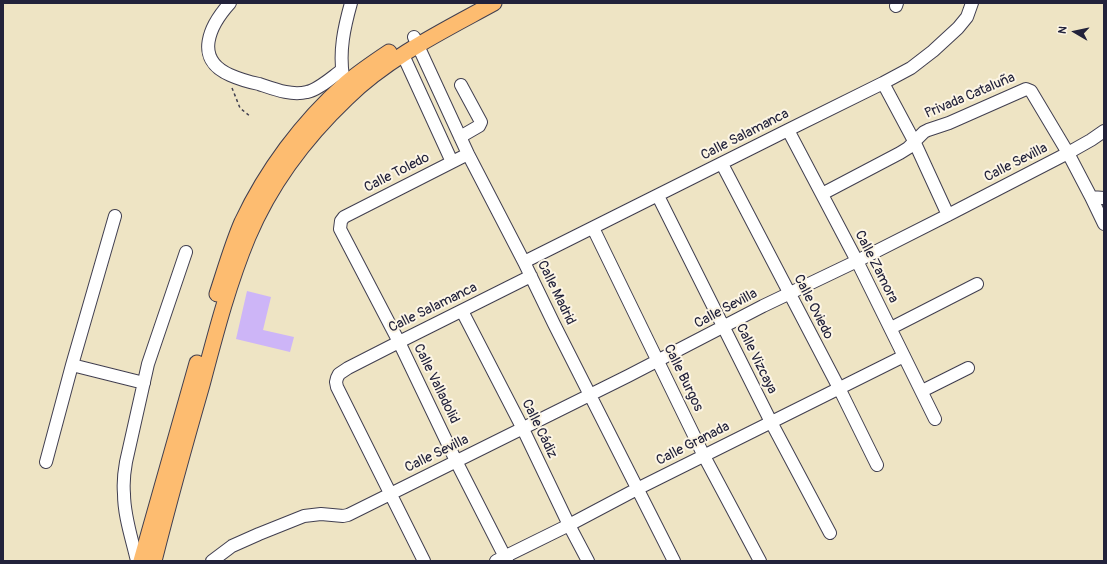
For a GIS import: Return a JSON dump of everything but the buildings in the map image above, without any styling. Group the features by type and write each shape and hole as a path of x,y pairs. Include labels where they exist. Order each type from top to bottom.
{"main road":[{"path":"154,561 228,293 244,248 260,212 276,184 292,161 328,116 348,97 368,80 403,55 416,41 473,3"},
{"path":"141,561 204,337 227,264 242,223 265,180 282,155 344,77 494,3"}],"street":[{"path":"230,3 216,21 209,38 207,48 211,59 218,68 229,75 277,90 292,93 309,92 344,77 342,40 351,3"},
{"name":"Calle Salamanca","path":"524,262 722,164 910,68 946,40 958,28 967,17 972,3"},
{"name":"Calle Madrid","path":"416,41 468,154 674,561"},
{"path":"403,55 452,162"},
{"path":"883,83 914,141 948,215"},
{"path":"460,137 479,126 481,122 461,85"},
{"name":"Privada Cataluña","path":"822,194 900,153 924,132 949,123 1022,90 1028,89 1031,91 1068,153"},
{"name":"Calle Zamora","path":"788,130 857,261 935,419"},
{"name":"Calle Sevilla","path":"212,561 232,546 304,516 321,514 348,515 523,429 763,306 948,215 1068,153 1104,131"},
{"path":"1068,153 1092,197 1104,224"},
{"name":"Calle Toledo","path":"341,221 349,214 468,154"},
{"name":"Calle Oviedo","path":"722,164 839,388 877,465"},
{"name":"Calle Vizcaya","path":"658,196 771,422 830,533"},
{"path":"1092,197 1104,198"},
{"path":"46,462 115,216"},
{"name":"Calle Valladolid","path":"341,221 340,229 342,234 398,342 502,560"},
{"name":"Calle Burgos","path":"592,228 704,456 760,561"},
{"path":"137,561 126,511 124,494 126,462 154,345 186,252"},
{"name":"Calle Salamanca","path":"390,494 337,387 336,382 339,374 398,342 531,276"},
{"path":"891,328 977,284"},
{"name":"Calle Cádiz","path":"462,311 523,429 588,561"},
{"name":"Calle Granada","path":"502,560 637,489 904,356"},
{"path":"72,365 144,383"},
{"path":"922,391 968,368"},
{"path":"390,494 424,561"}],"path":[{"path":"229,75 232,89 240,108 251,117"}]}
